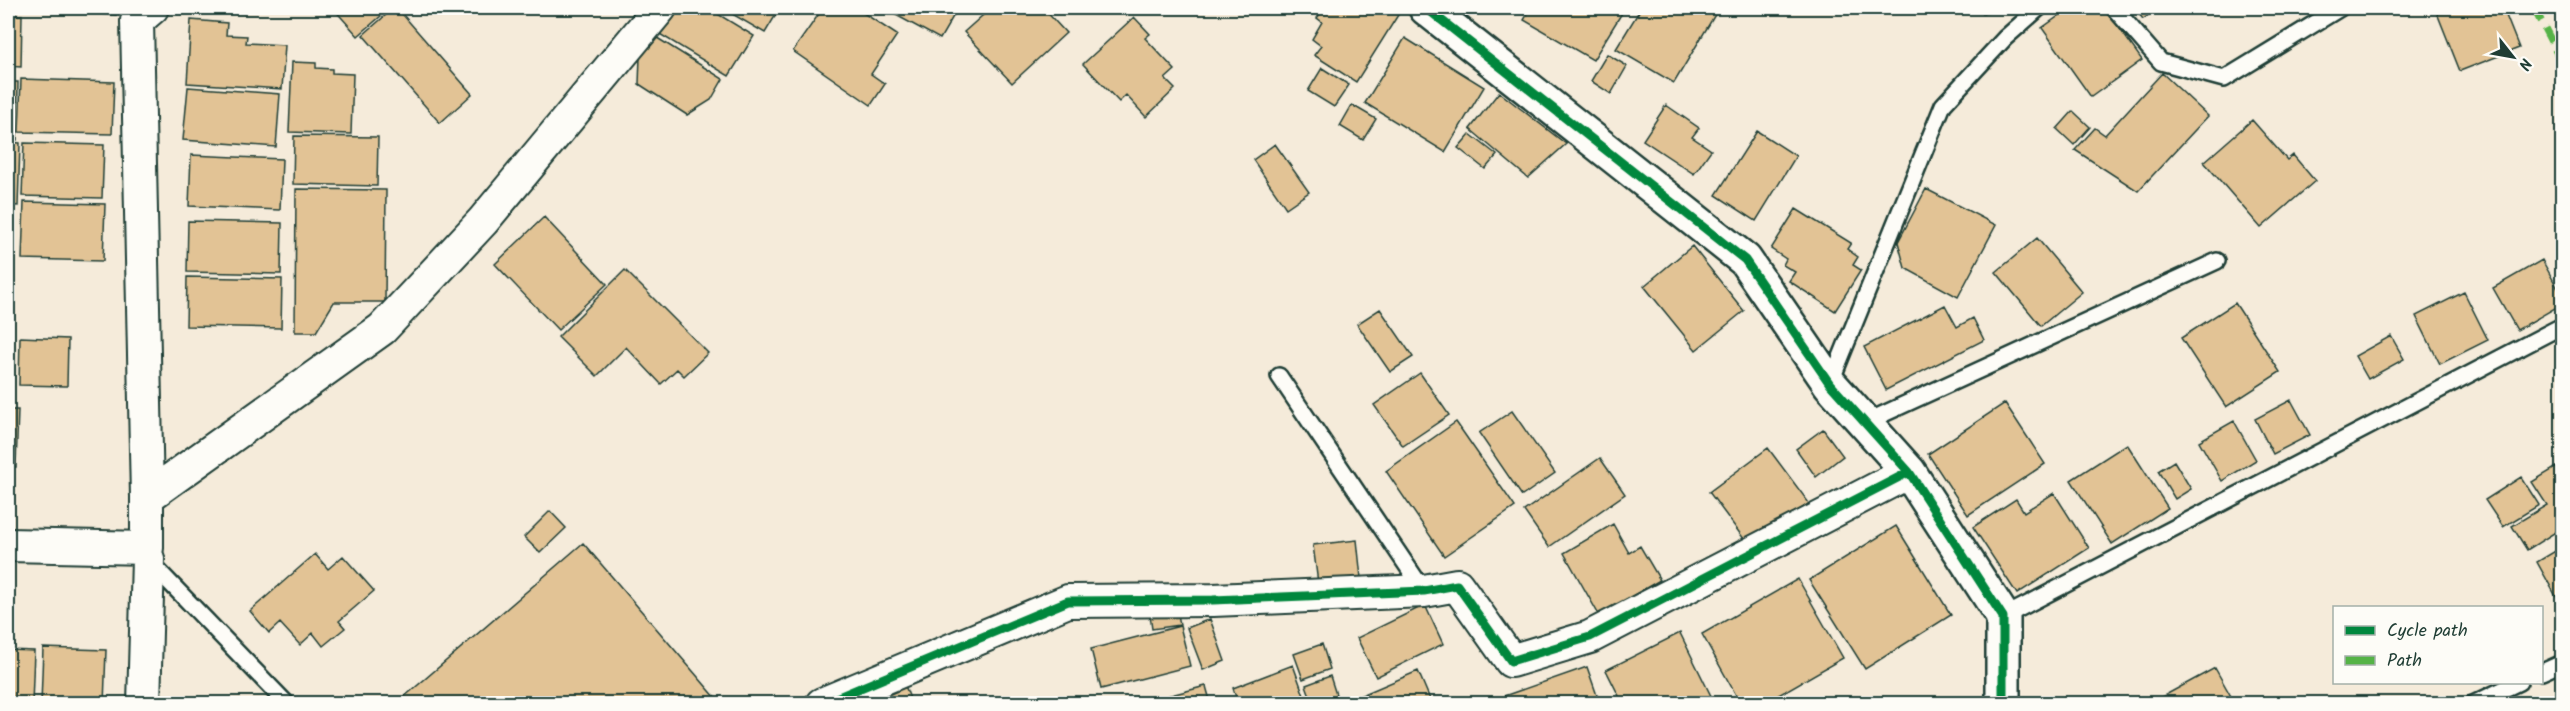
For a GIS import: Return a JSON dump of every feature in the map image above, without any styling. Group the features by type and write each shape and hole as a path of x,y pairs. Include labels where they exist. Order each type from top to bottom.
{"street":[{"path":"144,704 148,554 137,21 152,8"},
{"path":"147,497 382,329 483,220 660,8"},
{"path":"1426,8 1745,260 1830,384 1909,472 2003,617 2003,704"},
{"path":"822,704 1068,601 1213,600 1424,591 1456,585 1510,661 1590,637 1909,472"},
{"path":"8,544 148,554"}],"lane":[{"path":"1830,384 1943,105 2005,38 2039,8"},
{"path":"2114,8 2161,62 2224,79 2340,8"},
{"path":"1866,422 2217,261"},
{"path":"2003,617 2558,328"},
{"path":"1279,376 1424,591"},
{"path":"148,554 287,704"},
{"path":"2543,671 2562,663"},
{"path":"2473,704 2515,684"}],"building":[{"path":"99,8 116,8 116,15 98,14"},
{"path":"333,8 390,8 358,36"},
{"path":"394,8 397,8 472,94 440,123 363,35"},
{"path":"674,8 708,8 754,36 729,76 658,33"},
{"path":"722,8 780,8 765,33"},
{"path":"823,8 856,8 897,35 871,74 885,84 871,105 793,51"},
{"path":"883,8 958,8 940,39"},
{"path":"991,8 1043,8 1066,33 1012,83 964,32"},
{"path":"1324,8 1387,8 1398,15 1356,82 1314,55 1321,46 1312,39 1322,22 1317,18"},
{"path":"1531,8 1625,8 1593,60 1524,20"},
{"path":"1641,8 1719,8 1674,83 1616,49"},
{"path":"1980,8 1995,8 1983,14"},
{"path":"2070,8 2105,8 2142,60 2091,97 2042,28"},
{"path":"2134,8 2159,8 2143,19"},
{"path":"2435,8 2503,8 2519,48 2460,71"},
{"path":"8,15 22,15 21,67 8,66"},
{"path":"1134,17 1150,34 1145,38 1175,70 1165,79 1175,89 1146,117 1126,95 1119,102 1083,64"},
{"path":"191,20 227,23 226,35 247,36 246,43 285,45 282,89 187,83"},
{"path":"654,36 723,79 711,100 687,115 639,84 640,57"},
{"path":"1405,38 1484,87 1445,152 1365,103"},
{"path":"1607,54 1627,66 1611,94 1591,81"},
{"path":"292,62 316,63 316,68 332,69 332,73 353,74 351,134 289,132"},
{"path":"1322,68 1349,85 1334,107 1308,91"},
{"path":"2162,73 2208,116 2138,191 2075,150 2095,128 2105,135"},
{"path":"21,79 114,82 112,134 19,132"},
{"path":"8,82 18,82 17,140 8,139"},
{"path":"188,87 280,94 276,147 183,140"},
{"path":"1499,92 1566,144 1528,178 1470,129"},
{"path":"1352,105 1376,119 1363,140 1340,126"},
{"path":"1666,105 1699,128 1692,137 1711,150 1694,174 1643,140"},
{"path":"2073,111 2090,127 2074,145 2057,129"},
{"path":"2252,120 2287,160 2293,155 2315,181 2261,228 2204,162"},
{"path":"1757,131 1796,156 1756,221 1716,195"},
{"path":"1470,134 1497,155 1485,169 1458,148"},
{"path":"294,136 378,137 377,186 293,184"},
{"path":"8,142 20,143 18,206 8,205"},
{"path":"24,143 104,145 102,198 22,196"},
{"path":"1275,144 1309,192 1286,208 1253,160"},
{"path":"191,155 282,159 280,210 189,206"},
{"path":"296,189 386,190 385,302 334,302 316,332 295,332"},
{"path":"1926,189 1996,225 1958,297 1905,268 1898,242"},
{"path":"24,202 105,204 103,261 22,259"},
{"path":"1796,209 1851,243 1847,249 1858,257 1853,265 1861,270 1835,311 1789,281 1795,272 1783,265 1786,259 1771,249"},
{"path":"544,217 607,284 558,330 495,264"},
{"path":"188,221 282,223 281,274 187,272"},
{"path":"2037,238 2082,292 2041,326 1996,272"},
{"path":"1692,246 1744,311 1696,350 1644,286"},
{"path":"2542,260 2562,296 2562,304 2517,330 2493,288"},
{"path":"625,270 708,353 684,376 677,369 661,384 626,347 597,376 558,337"},
{"path":"187,277 282,279 281,328 186,326"},
{"path":"2464,292 2488,340 2440,364 2416,316"},
{"path":"2235,303 2280,372 2226,407 2181,338"},
{"path":"1945,305 1957,327 1973,318 1984,340 1886,390 1864,347"},
{"path":"1380,309 1413,357 1390,372 1357,324"},
{"path":"2391,336 2404,359 2368,379 2355,356"},
{"path":"20,337 68,339 67,386 19,385"},
{"path":"1420,373 1449,415 1403,446 1374,405"},
{"path":"2291,400 2310,435 2273,454 2255,419"},
{"path":"2005,403 2045,464 1968,515 1928,454"},
{"path":"8,410 18,410 16,467 8,467"},
{"path":"1512,411 1555,473 1522,496 1479,433"},
{"path":"2234,421 2256,460 2222,481 2199,441"},
{"path":"1456,422 1515,507 1444,556 1386,471"},
{"path":"1823,429 1843,456 1816,477 1796,449"},
{"path":"2127,444 2168,508 2112,544 2071,480"},
{"path":"1768,448 1809,503 1750,547 1709,492"},
{"path":"1600,458 1625,494 1549,547 1524,511"},
{"path":"2174,461 2191,489 2175,499 2158,471"},
{"path":"2560,465 2562,469 2562,528 2527,550 2512,526 2547,505 2532,482"},
{"path":"2521,477 2539,505 2503,527 2485,500"},
{"path":"2054,493 2089,548 2017,594 1973,527 2016,499 2024,512"},
{"path":"550,511 566,528 540,553 524,537"},
{"path":"1613,524 1629,553 1640,546 1660,580 1599,615 1564,553"},
{"path":"1896,526 1951,615 1865,669 1809,580"},
{"path":"1357,540 1361,578 1318,583 1313,545"},
{"path":"583,543 716,698 710,704 396,704"},
{"path":"2562,547 2562,607 2537,562"},
{"path":"315,554 328,569 343,556 374,591 339,621 345,628 323,646 313,633 300,645 280,623 269,633 250,611"},
{"path":"1798,579 1843,658 1763,704 1741,704 1702,634"},
{"path":"1176,603 1180,625 1152,629 1149,608"},
{"path":"1425,605 1443,644 1376,677 1357,638"},
{"path":"1210,619 1225,661 1203,670 1187,628"},
{"path":"1180,626 1190,666 1101,689 1091,649"},
{"path":"1680,633 1715,704 1623,704 1606,670"},
{"path":"1322,644 1330,669 1303,679 1294,654"},
{"path":"43,648 106,650 104,704 41,704"},
{"path":"8,650 34,651 32,704 8,704"},
{"path":"1293,665 1307,704 1238,704 1233,688"},
{"path":"1587,667 1600,704 1507,704 1504,696"},
{"path":"2215,668 2233,700 2226,704 2149,704"},
{"path":"1418,671 1432,704 1343,704 1343,703"},
{"path":"901,675 912,704 844,704"},
{"path":"1330,676 1339,704 1313,704 1306,685"},
{"path":"1206,686 1211,704 1136,704"}],"marked path":[{"path":"2534,8 2562,62"}],"cycle path":[{"path":"1426,8 1745,260 1830,384 1909,472 2003,617 2003,704"},
{"path":"822,704 1068,601 1213,600 1424,591 1457,585 1511,661 1590,637 1909,472"}]}
